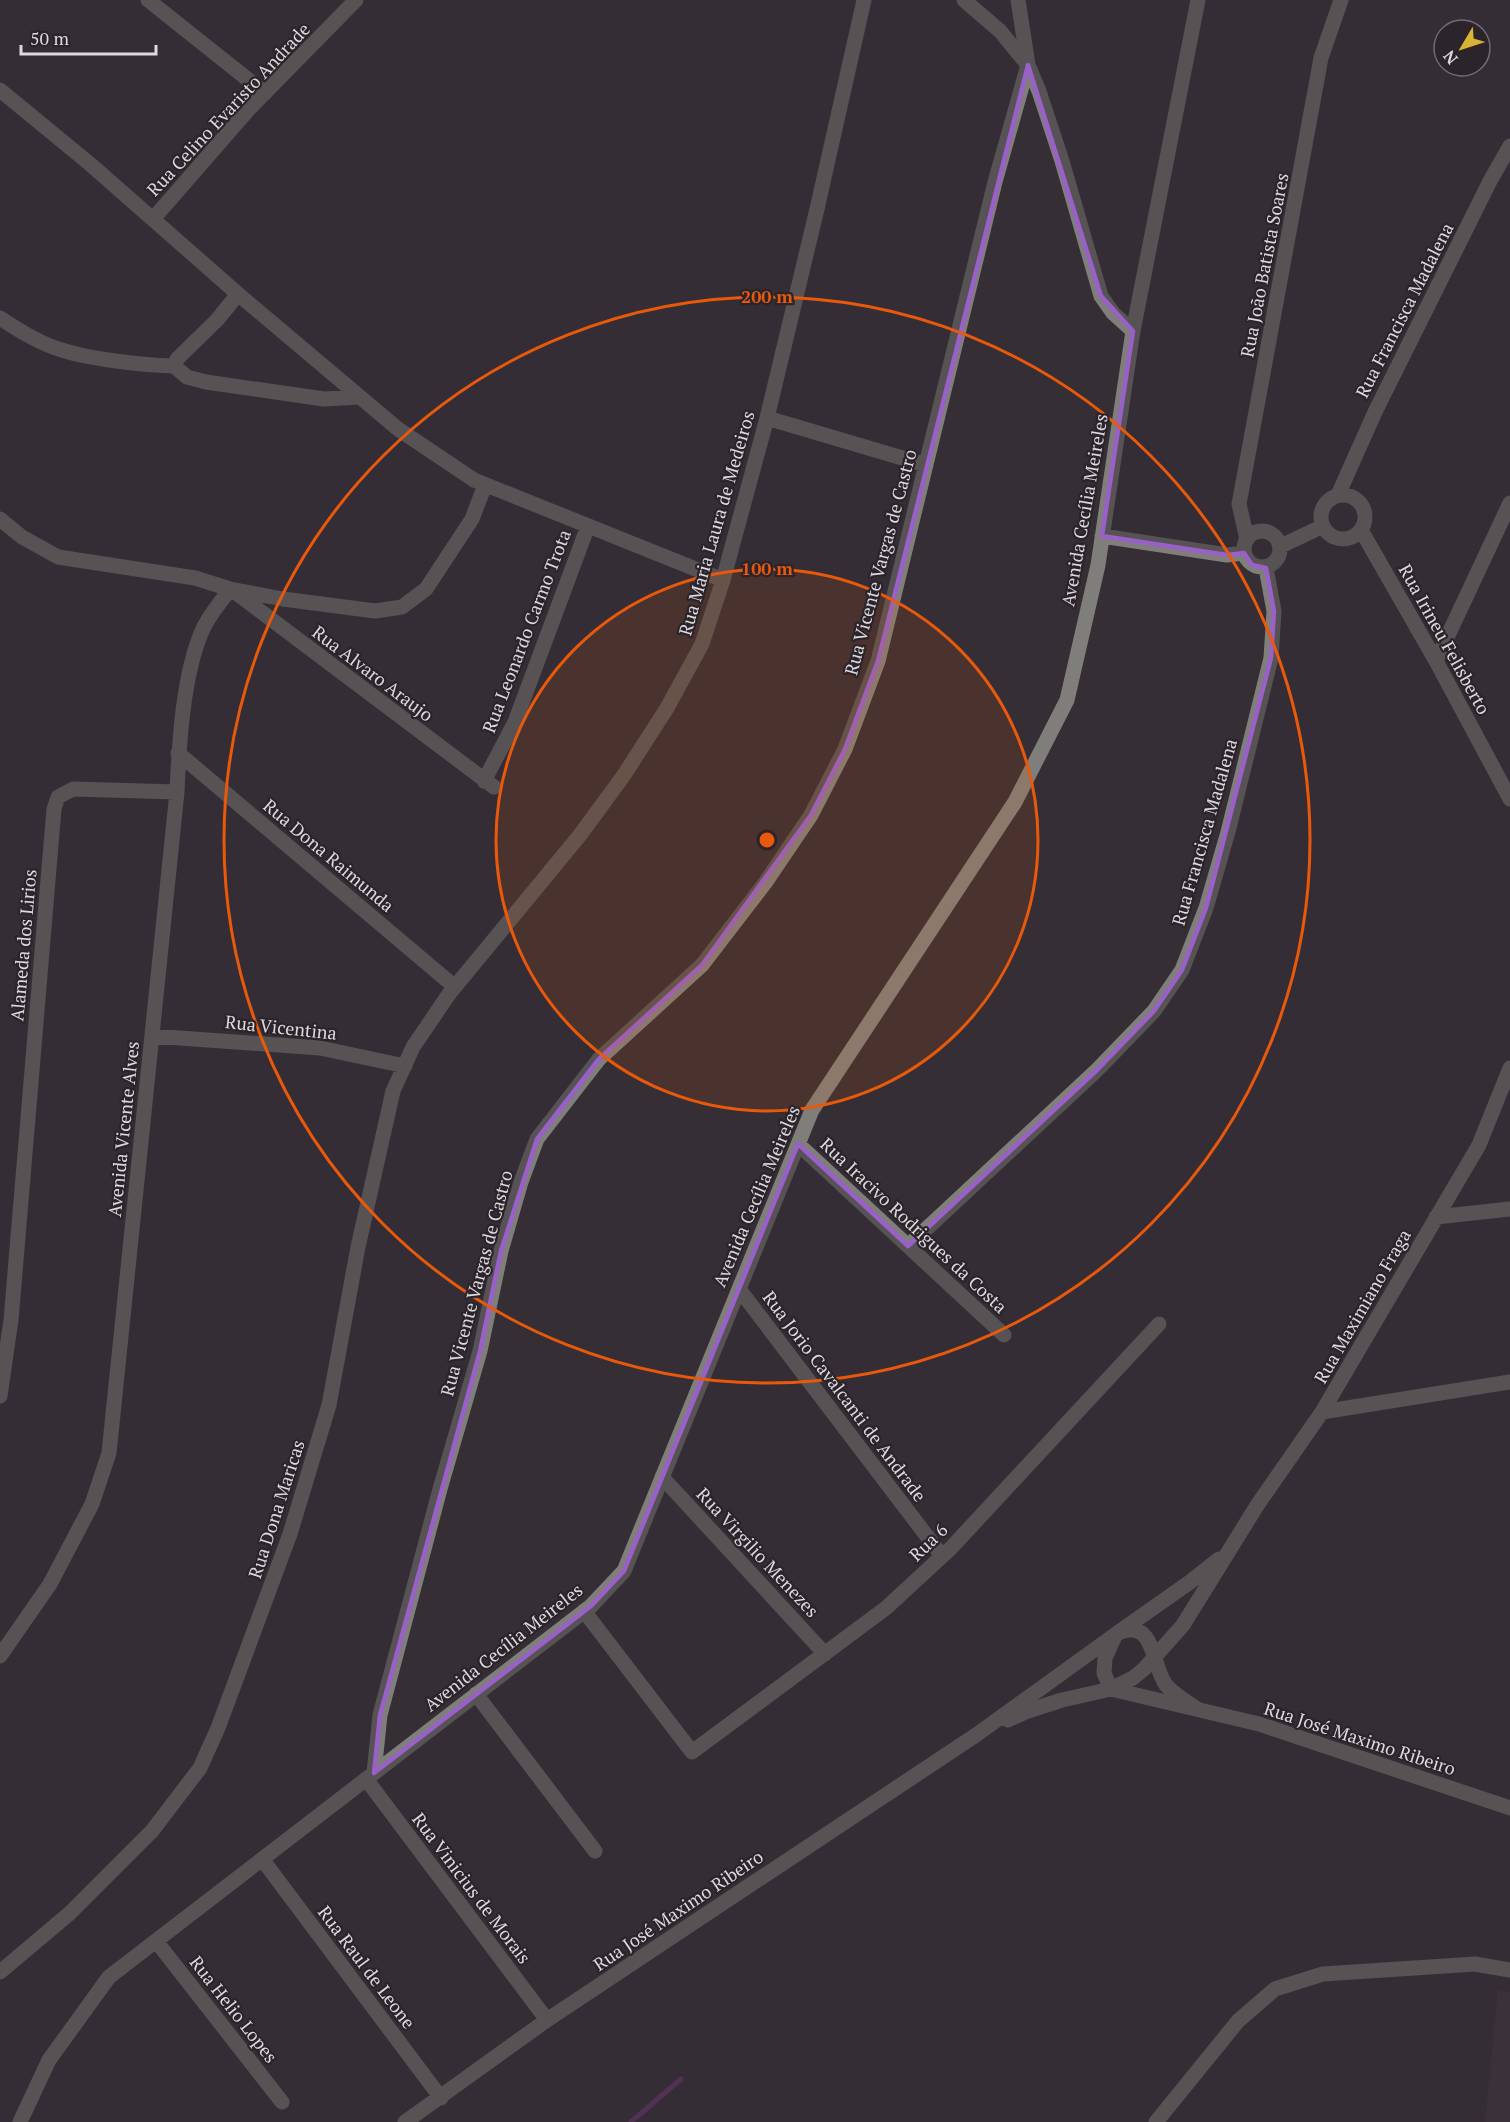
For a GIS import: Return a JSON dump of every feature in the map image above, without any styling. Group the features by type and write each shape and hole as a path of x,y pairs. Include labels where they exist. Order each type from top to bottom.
{"street":[{"path":"148,0 265,93"},
{"name":"Rua Celino Evaristo Andrade","path":"153,219 265,93 356,0"},
{"name":"Rua Maria Laura de Medeiros","path":"455,987 580,835 624,775 667,708 702,644 723,580 767,418 864,0"},
{"path":"964,0 1000,31 1028,65"},
{"path":"1018,0 1028,65 1062,162 1101,296 1113,313 1133,331"},
{"name":"Avenida Cecília Meireles","path":"20,2122 49,2060 109,1977 584,1611 624,1571 812,1110 1015,802 1062,710 1098,565 1133,331 1198,0"},
{"name":"Rua João Batista Soares","path":"1246,546 1239,504 1322,58 1341,0"},
{"name":"Rua Vicente Vargas de Castro","path":"370,1776 381,1715 440,1489 480,1351 501,1251 520,1182 537,1139 600,1059 702,965 765,883 811,815 845,749 878,661 995,182 1028,65"},
{"path":"0,90 398,429 474,480 723,580"},
{"name":"Rua Francisca Madalena","path":"1338,495 1374,412 1490,181 1510,146"},
{"path":"174,366 177,359 217,320 238,294"},
{"path":"1,321 55,348 93,356 174,366 187,377 206,382 324,399 360,397"},
{"path":"767,418 926,465"},
{"path":"0,519 22,537 58,557 195,578 283,599 375,611 402,607 426,589 472,519 484,484"},
{"path":"1338,495 1353,497 1359,502 1365,515 1361,530 1349,538 1334,537 1323,526 1322,518 1326,504 1338,495"},
{"path":"1436,661 1510,503"},
{"name":"Rua Leonardo Carmo Trota","path":"489,784 515,722 588,526"},
{"path":"1281,546 1323,526"},
{"name":"Rua Irineu Felisberto","path":"1361,530 1436,661 1510,799"},
{"path":"1102,536 1227,555 1246,546 1252,534 1266,531 1278,540 1281,554 1278,560 1266,568 1252,565 1246,546"},
{"name":"Rua Francisca Madalena","path":"908,1246 1097,1070 1154,1011 1182,970 1206,908 1228,832 1270,658 1274,611 1266,568"},
{"name":"Avenida Vicente Alves","path":"0,1656 50,1584 92,1504 109,1453 177,792 178,753 192,658 203,629 230,588"},
{"name":"Rua Alvaro Araujo","path":"230,588 489,784"},
{"name":"Rua Dona Raimunda","path":"178,753 455,987"},
{"name":"Alameda dos Lirios","path":"0,1396 54,808 58,797 74,789 177,792"},
{"name":"Rua Dona Maricas","path":"0,1972 70,1913 152,1831 200,1768 218,1728 290,1534 329,1405 358,1247 393,1092 413,1047 455,987"},
{"name":"Rua Vicentina","path":"152,1036 320,1048 405,1066"},
{"name":"Rua Maximiano Fraga","path":"1111,1689 1133,1678 1156,1657 1183,1625 1258,1504 1322,1412 1455,1188 1479,1144 1510,1068"},
{"name":"Rua Iracivo Rodrigues da Costa","path":"798,1144 1004,1335"},
{"path":"1436,1217 1510,1209"},
{"name":"Rua Jorio Cavalcanti de Andrade","path":"739,1289 942,1556"},
{"name":"Rua 6","path":"584,1611 692,1752 886,1608 942,1556 1159,1324"},
{"path":"1322,1412 1510,1382"},
{"name":"Rua Virgilio Menezes","path":"662,1477 825,1654"},
{"name":"Rua Maximiano Fraga","path":"1116,1634 1228,1552"},
{"name":"Rua José Maximo Ribeiro","path":"405,2122 547,2020 976,1735 1116,1634 1127,1629 1137,1631 1150,1643 1159,1673 1165,1684 1174,1694 1197,1708"},
{"path":"1111,1689 1104,1673 1105,1658 1116,1634"},
{"name":"Rua José Maximo Ribeiro","path":"976,1735 1028,1711 1111,1689 1259,1724 1510,1808"},
{"path":"476,1694 595,1851"},
{"name":"Rua Vinicius de Morais","path":"370,1776 547,2020"},
{"name":"Rua Raul de Leone","path":"262,1859 441,2098"},
{"name":"Rua Helio Lopes","path":"156,1941 282,2102"},
{"path":"1156,2122 1238,2021 1275,1989 1323,1974 1475,1964 1510,1970"}],"highlighted area":[{"path":"1028,65 1101,296 1133,331 1102,536 1227,555 1244,553 1252,565 1266,568 1274,611 1271,658 1206,908 1182,970 1154,1011 1097,1070 908,1246 798,1144 624,1571 591,1606 374,1773 380,1715 480,1351 501,1251 537,1139 599,1059 702,965 811,815 845,749 878,661"}],"shaded area":[{"path":"1498,1990 1510,1992 1510,2122 1485,2122"}],"waterway":[{"path":"631,2122 681,2079"}]}
